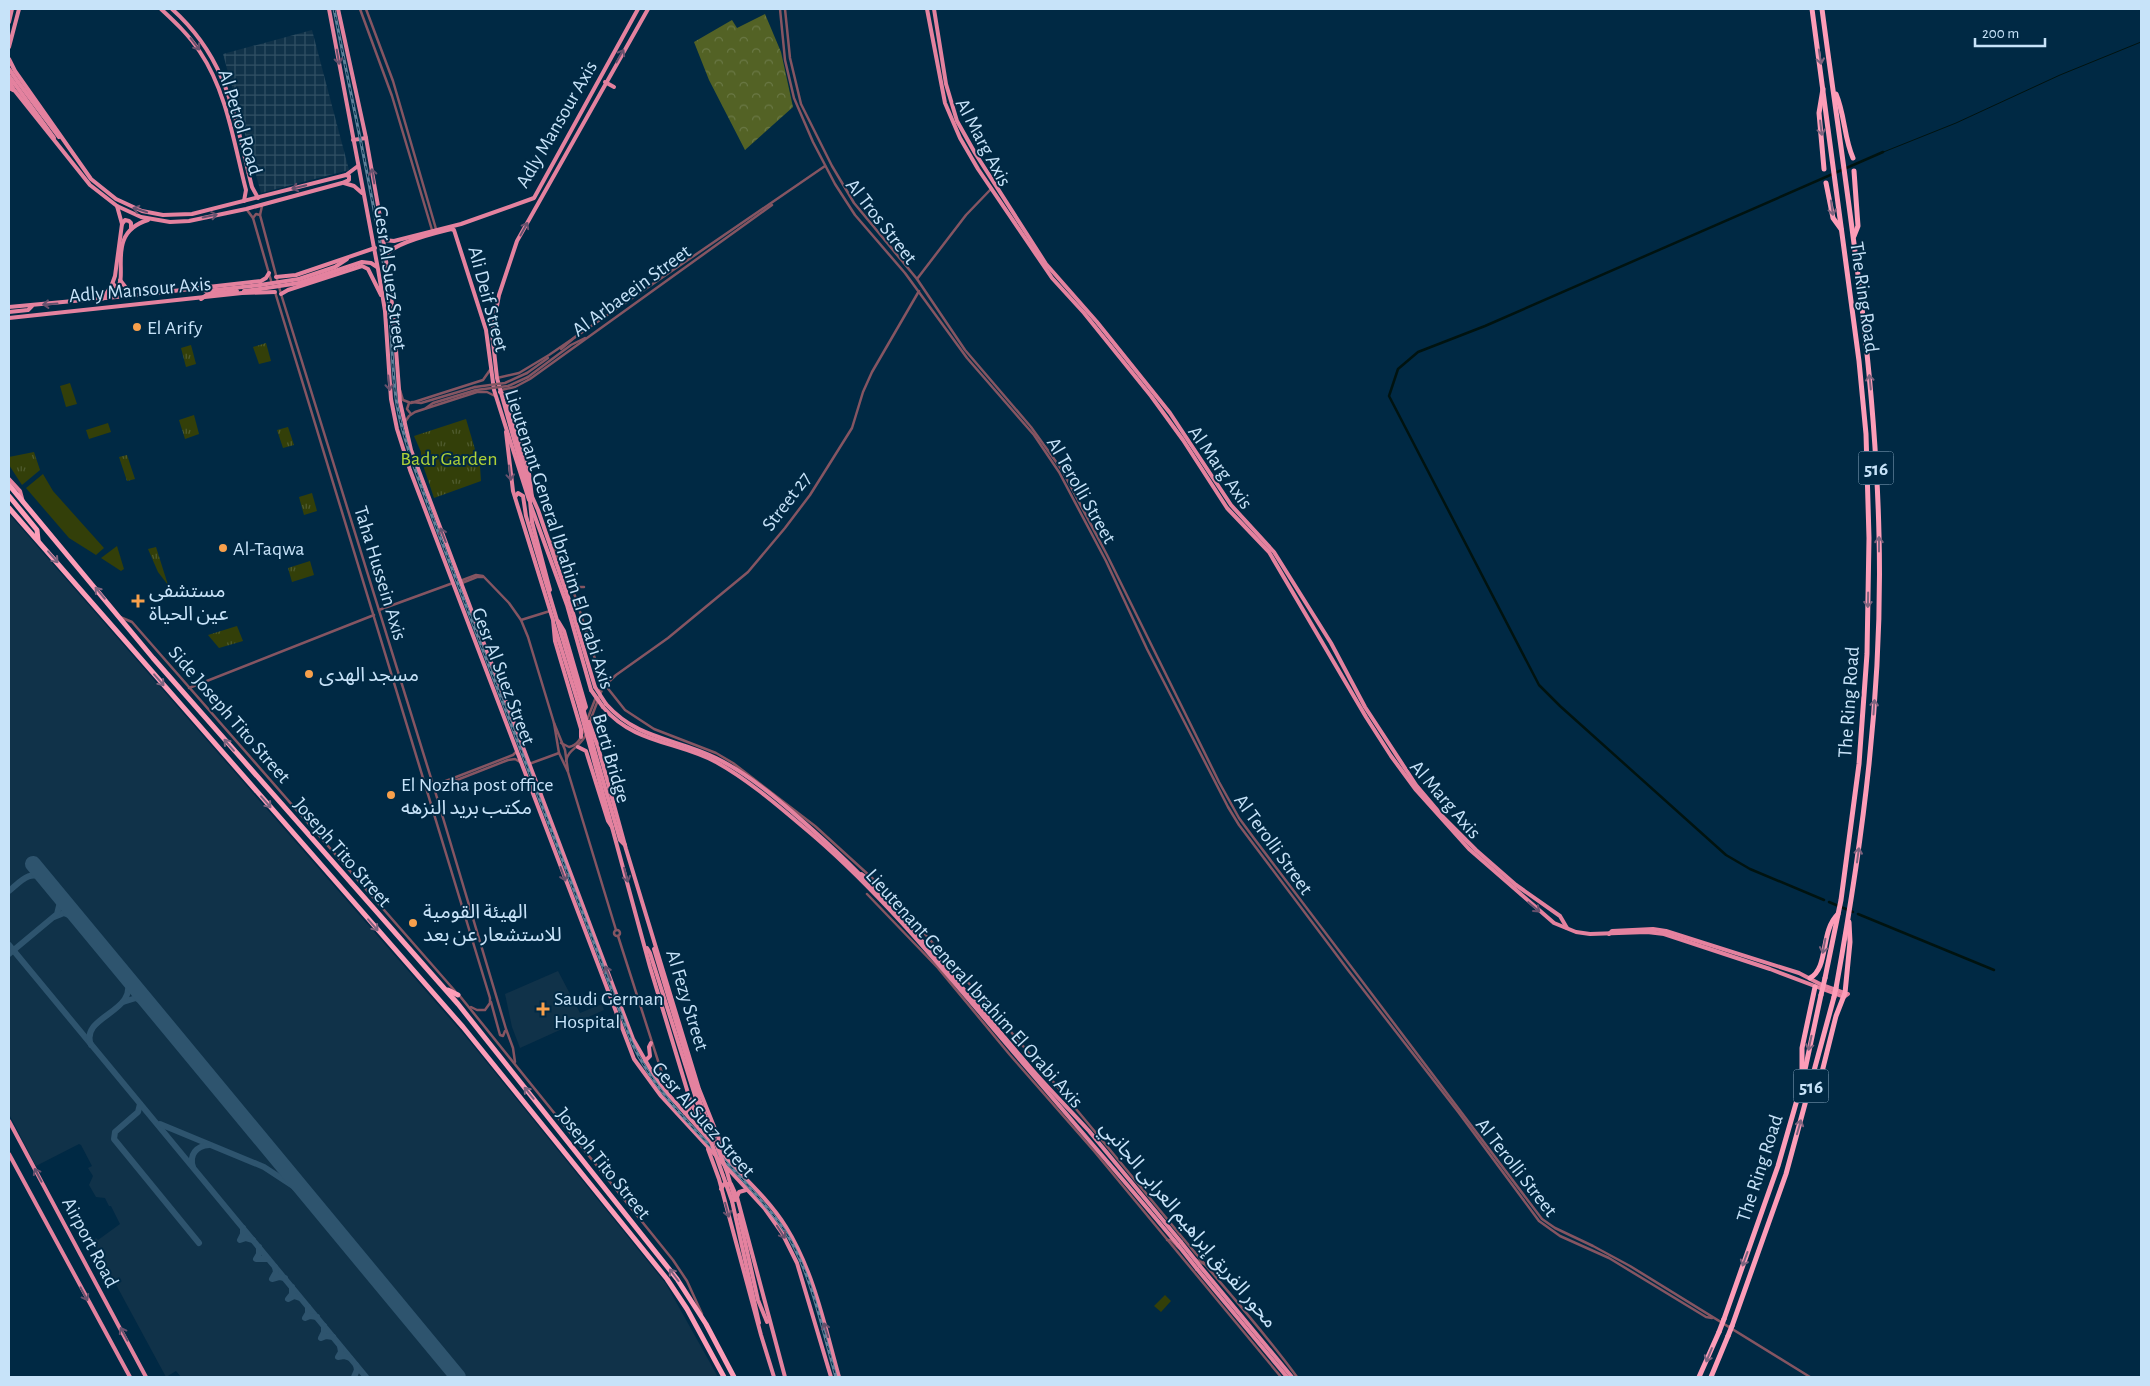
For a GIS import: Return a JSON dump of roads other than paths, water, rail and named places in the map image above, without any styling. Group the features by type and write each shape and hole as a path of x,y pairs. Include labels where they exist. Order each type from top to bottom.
{"highway":[{"name":"The Ring Road","path":"1699,1377 1724,1319 1774,1180 1803,1079 1839,913 1860,755 1868,615 1867,470 1859,361 1831,158 1824,86 1812,9"},
{"name":"The Ring Road","path":"1711,1377 1732,1326 1782,1187 1810,1092 1836,988 1871,755 1877,654 1879,538 1871,390 1847,182 1822,9"},
{"path":"1824,86 1820,113 1824,170"},
{"path":"1833,88 1842,109 1849,149 1853,158"},
{"path":"1853,237 1858,226 1854,171"},
{"path":"1826,183 1833,218 1841,230"},
{"name":"Joseph Tito Street","path":"9,486 120,617 143,647 444,988 677,1279 706,1324 734,1377"},
{"path":"9,496 37,530 38,540"},
{"name":"Joseph Tito Street","path":"9,508 469,1033 667,1279 687,1309 724,1377"},
{"path":"240,757 245,752"},
{"path":"1810,978 1819,970 1828,928 1839,913"},
{"path":"1810,1092 1822,1072 1836,1016 1844,995 1850,942 1848,916"},
{"path":"1803,1079 1801,1068 1802,1048 1815,987"},
{"path":"444,988 458,995"}],"main road":[{"path":"9,22 12,9"},
{"path":"9,46 20,9"},
{"name":"Al Petrol Road","path":"161,9 182,29 200,51 214,77 223,102 246,190 244,201"},
{"name":"Al Petrol Road","path":"172,9 193,29 210,52 223,78 253,189 258,198"},
{"name":"Gesr Al Suez Street","path":"329,9 375,248 383,299 392,406 400,439 414,480 637,1064 655,1090 765,1209 790,1248 808,1297 831,1377"},
{"name":"Gesr Al Suez Street","path":"338,9 366,138 384,240 394,317 398,387 404,424 421,477 630,1032 645,1062 669,1095 785,1226 804,1261 839,1377"},
{"name":"Adly Mansour Axis","path":"392,242 461,224 527,202 536,195 638,9"},
{"name":"Adly Mansour Axis","path":"492,333 495,312 505,273 517,241 605,82 648,9"},
{"name":"Al Marg Axis","path":"928,9 946,107 964,146 1047,272 1075,301"},
{"name":"Al Marg Axis","path":"934,9 946,84 959,126 979,159 1046,264 1170,413 1229,507 1277,555 1331,644 1365,707 1406,771 1427,801 1461,841 1518,894 1551,921 1567,928 1586,934 1609,934 1612,931 1663,930 1810,978 1844,995"},
{"path":"9,59 15,71 87,174 100,188 122,203 142,211 163,216 185,215 346,175 358,166"},
{"path":"15,71 9,72 86,181 117,206 148,220 182,222 246,209 342,183 349,180 349,176 346,175"},
{"path":"9,81 46,132 55,139"},
{"path":"605,82 614,87"},
{"path":"17,83 66,144"},
{"path":"9,88 15,91"},
{"path":"223,102 230,100"},
{"path":"353,140 366,138"},
{"path":"342,183 354,186 364,195"},
{"path":"246,190 250,192 253,189"},
{"path":"536,195 538,198 541,198"},
{"path":"527,202 536,207"},
{"path":"102,299 113,284 122,224 117,206"},
{"path":"113,284 116,288 118,287 122,247 132,224 129,220 124,221 122,224"},
{"path":"131,228 148,220"},
{"path":"457,236 457,229 461,224"},
{"path":"386,256 394,248 451,229 454,230 457,236"},
{"name":"Ali Deif Street","path":"457,236 487,334 491,369"},
{"path":"384,240 392,242 391,245 394,248"},
{"path":"276,276 287,277 375,248"},
{"path":"299,281 335,267 349,257"},
{"path":"198,288 206,291 261,288 299,281 369,262 378,268"},
{"path":"281,294 356,266 367,268 383,299"},
{"path":"261,288 266,286 262,280 269,273"},
{"path":"287,277 285,283 291,289"},
{"path":"120,280 125,287 138,295"},
{"name":"Adly Mansour Axis","path":"9,308 262,280"},
{"path":"261,288 275,292"},
{"name":"Adly Mansour Axis","path":"9,318 121,305 201,299 208,294 261,288"},
{"path":"9,312 28,310 32,306"},
{"path":"487,334 492,333"},
{"name":"Lieutenant General Ibrahim El Orabi Axis","path":"492,333 500,392 526,483 572,608 593,688"},
{"name":"Lieutenant General Ibrahim El Orabi Axis","path":"491,369 497,400 593,688 604,705 618,722 636,733 700,755 720,764 774,803 821,842 887,907 1180,1244"},
{"path":"500,392 506,401 528,480 532,522 548,575 555,620 554,637 581,729 581,737"},
{"path":"500,392 507,396 528,462 533,499"},
{"path":"505,424 511,481 515,498 550,611 563,628 586,706 583,712 576,712"},
{"path":"414,480 421,477"},
{"name":"Joseph Tito Street","path":"9,479 20,491 23,502"},
{"path":"515,498 517,494 522,495 526,516 551,600"},
{"path":"526,516 534,512"},
{"path":"447,567 454,565"},
{"name":"Berti Bridge","path":"555,620 645,946"},
{"path":"493,689 497,690 500,687"},
{"path":"496,696 497,693 502,693"},
{"name":"Lieutenant General Ibrahim El Orabi Axis","path":"604,705 637,729 706,753 727,764 794,814 857,872 934,952 1030,1067 1092,1135 1287,1377"},
{"path":"578,747 592,749 590,722"},
{"name":"Berti Bridge","path":"592,749 620,840 625,845 647,920"},
{"name":"Al Marg Axis","path":"1427,801 1496,868 1561,917 1567,928"},
{"path":"551,842 555,842 557,839"},
{"path":"821,842 822,849"},
{"path":"554,850 556,847 560,847"},
{"path":"857,872 889,894"},
{"name":"Al Fezy Street","path":"647,920 699,1089 701,1103"},
{"path":"645,946 691,1103 697,1114 703,1112 701,1103 662,982 654,950 654,941"},
{"path":"645,946 650,953 734,1199 758,1300 771,1328 785,1377"},
{"name":"Al Marg Axis","path":"1776,968 1815,987 1844,995"},
{"path":"645,1062 650,1056 649,1047 651,1043"},
{"path":"1045,1096 1052,1096"},
{"path":"685,1113 689,1110 691,1103"},
{"path":"701,1103 727,1159"},
{"name":"Airport Road","path":"9,1121 146,1377"},
{"path":"707,1147 721,1189 760,1338 774,1377"},
{"name":"Airport Road","path":"9,1154 130,1377"},
{"path":"721,1189 724,1184 731,1184 734,1188 734,1199 757,1307 760,1338"},
{"path":"734,1199 740,1190 748,1192"},
{"path":"765,1209 769,1206"},
{"name":"Lieutenant General Ibrahim El Orabi Axis","path":"1198,1267 1292,1377"},
{"path":"808,1297 814,1294"},
{"path":"810,1306 813,1302 817,1303"}],"street":[{"path":"360,9 404,137 429,221 434,230"},
{"path":"366,9 388,67 409,135 434,220 434,230"},
{"path":"780,9 788,76 796,106 825,166"},
{"path":"785,9 793,73 801,104 809,123 805,126"},
{"path":"382,70 388,67"},
{"name":"Al Tros Street","path":"809,123 854,203 923,288"},
{"path":"404,137 409,135"},
{"name":"Al Tros Street","path":"825,166 855,215 919,292"},
{"name":"Al Arbaeein Street","path":"497,378 512,376 524,371 549,355 825,166"},
{"path":"917,279 966,215 991,189"},
{"name":"Al Arbaeein Street","path":"500,392 516,387 530,379 773,203"},
{"name":"Taha Hussein Axis","path":"262,205 260,215 281,294 513,1048 515,1064"},
{"name":"Taha Hussein Axis","path":"246,209 253,218 500,1035 503,1036 506,1029"},
{"path":"253,218 256,214 260,215"},
{"path":"429,221 434,220"},
{"name":"Al Terolli Street","path":"923,288 970,357 1031,426 1057,462 1098,538 1232,806 1503,1165 1537,1214 1555,1228 1614,1256 1810,1377"},
{"name":"Al Terolli Street","path":"919,292 967,358 1034,436 1059,472 1106,561 1146,649 1232,814 1536,1218 1549,1230 1609,1258 1706,1317 1712,1318"},
{"name":"Street 27","path":"604,686 668,638 748,572 789,523 810,495 852,428 863,392 872,372 919,292"},
{"path":"943,327 947,324"},
{"path":"528,375 578,337 582,331"},
{"path":"398,387 403,400 421,403 476,388 505,383 528,375 571,345 589,337"},
{"path":"485,391 484,380 491,369"},
{"path":"512,376 510,383 516,387"},
{"path":"410,402 484,380"},
{"path":"425,409 433,403 476,388"},
{"path":"404,424 411,414 473,393 485,391 493,394 497,400"},
{"path":"410,402 407,409 411,414"},
{"path":"318,435 325,433"},
{"name":"محور الفريق إبراهيم العرابى الجانبي","path":"545,534 553,545 572,587 604,686 624,710 654,729 716,753 741,769 815,826 889,894 945,956 1244,1310 1297,1377"},
{"path":"460,582 484,577 509,603 521,620 554,723 559,753 568,772"},
{"path":"378,610 453,583"},
{"path":"572,587 584,587"},
{"path":"521,620 550,611"},
{"path":"189,688 374,616"},
{"name":"Side Joseph Tito Street","path":"120,617 132,622 468,1005 676,1264 687,1281 706,1324"},
{"path":"566,761 570,753 584,739 604,686"},
{"path":"561,742 570,747 577,744 596,696 604,686"},
{"path":"554,723 557,726 565,750 568,772 616,930 614,934 618,936 669,1095"},
{"path":"435,792 439,787 499,762 517,752"},
{"path":"529,764 559,753"},
{"path":"499,762 512,759 521,763"},
{"path":"432,783 438,784 471,773"},
{"path":"443,844 450,841"},
{"name":"محور الفريق إبراهيم العرابى الجانبي","path":"867,894 939,967 994,1036 1089,1144 1281,1377"},
{"path":"1348,970 1352,967"},
{"path":"468,1005 482,1011 489,1006 490,998"},
{"path":"1167,1240 1172,1240 1177,1248 1184,1244 1177,1231"},
{"path":"1580,1245 1582,1241"},
{"path":"1197,1276 1191,1263 1197,1259 1203,1265 1206,1265"}],"waterway":[{"path":"1881,153 1956,123 2060,75 2141,42"},
{"path":"1824,900 1750,869 1726,855 1539,685 1389,396 1398,369 1418,352 1485,326 1883,152"},
{"path":"1829,902 1853,912"},
{"path":"1858,914 1994,970"}],"railway":[{"path":"334,9 388,289 397,405 408,447 432,516 632,1043 642,1063 668,1099 744,1181 785,1231 809,1283 836,1377"}],"place":[{"name":"El Arify","path":"137,327"},
{"name":"Al-Taqwa","path":"223,548"},
{"name":"مستشفى عين الحياة","path":"138,601"},
{"name":"مسجد الهدى","path":"309,674"},
{"name":"El Nozha post office مكتب بريد النزهه","path":"391,795"},
{"name":"الهيئة القومية للاستشعار عن بعد","path":"413,923"},
{"name":"Saudi German Hospital","path":"543,1009"}],"park label":[{"name":"Badr Garden","path":"449,458"}]}
